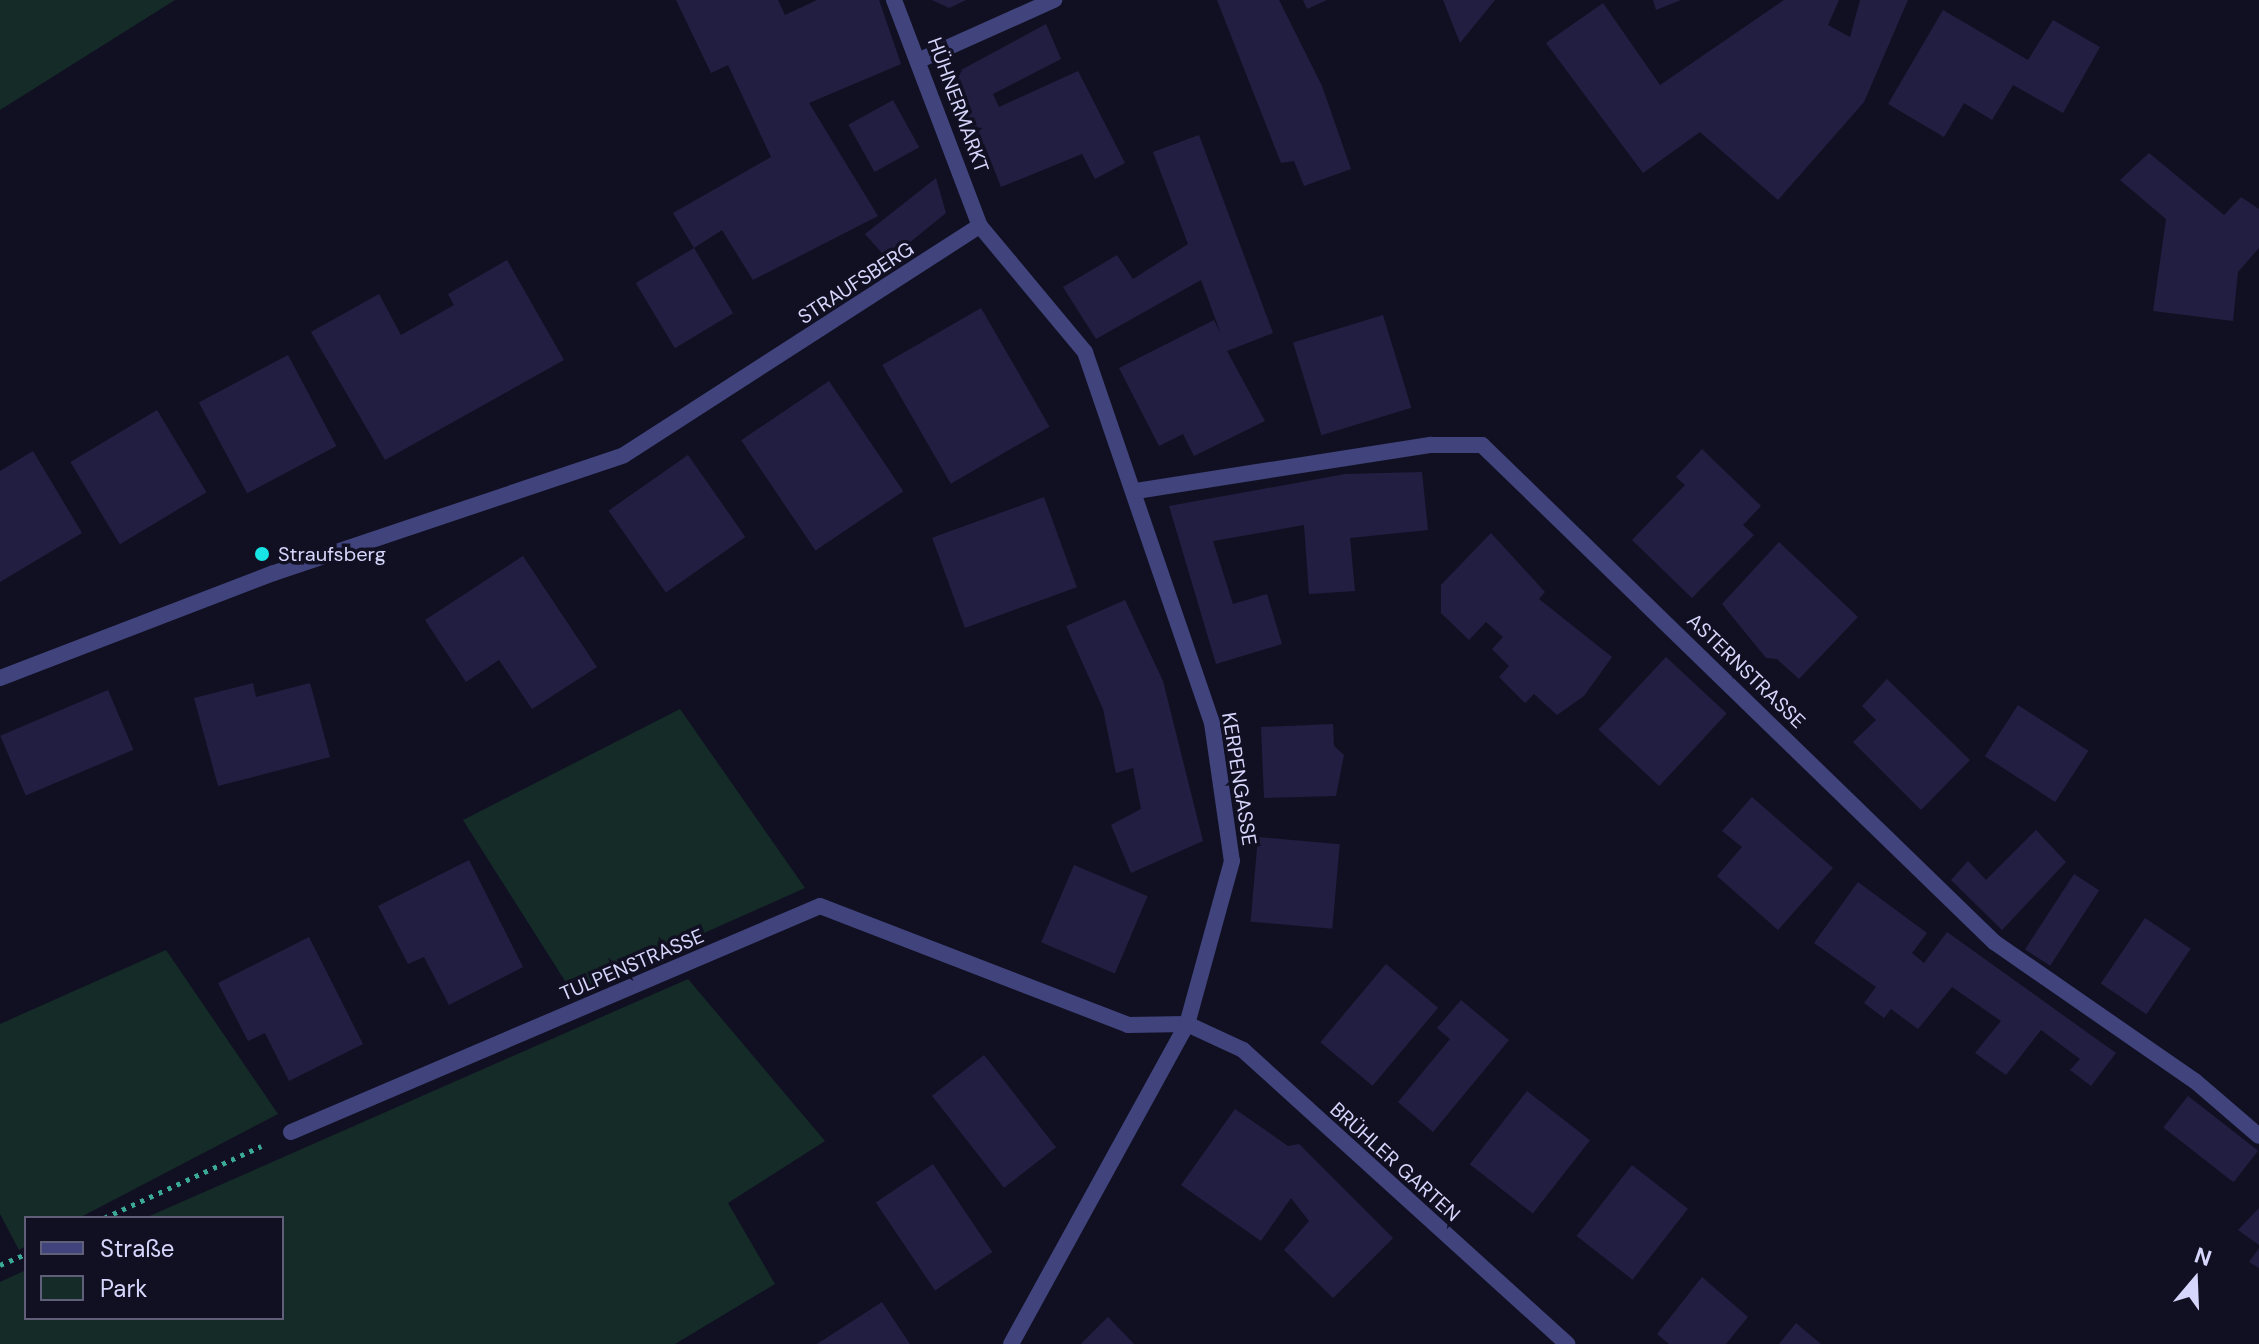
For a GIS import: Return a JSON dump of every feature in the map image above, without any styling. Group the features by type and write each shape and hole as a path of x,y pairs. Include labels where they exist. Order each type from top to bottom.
{"street":[{"name":"HÜHNERMARKT","path":"894,0 922,59 980,226"},
{"path":"922,59 1054,0"},
{"name":"KERPENGASSE","path":"980,226 1085,352 1136,491 1212,723 1232,861 1187,1024 1011,1344"},
{"name":"STRAUFSBERG","path":"0,678 274,573 624,455 980,226"},
{"name":"ASTERNSTRASSE","path":"1136,491 1431,445 1482,445 1994,942 2195,1081 2259,1136"},
{"name":"TULPENSTRASSE","path":"291,1132 820,906 1128,1025 1187,1024"},
{"name":"BRÜHLER GARTEN","path":"1187,1024 1243,1050 1567,1344"}],"path":[{"path":"108,1216 291,1132"},
{"path":"0,1265 24,1255"}],"green space":[{"path":"0,0 175,0 0,110"},
{"path":"680,709 805,888 572,992 463,820"},
{"path":"166,950 278,1114 83,1216 24,1216 24,1247 19,1250 0,1214 0,1024"},
{"path":"688,979 825,1141 728,1203 775,1284 675,1344 0,1344 0,1282 24,1271 24,1320 284,1320 284,1216 150,1216"}],"building":[{"path":"676,0 778,0 785,15 817,0 879,0 901,64 809,103 878,216 753,280 722,230 694,248 673,213 771,157 728,65 711,73"},
{"path":"932,0 966,0 949,8"},
{"path":"1217,0 1279,0 1322,86 1351,169 1304,186 1294,161 1281,163"},
{"path":"1303,0 1327,0 1307,9"},
{"path":"1443,0 1495,0 1460,43"},
{"path":"1653,0 1681,0 1656,10"},
{"path":"1784,0 1839,0 1828,25 1850,37 1860,0 1908,0 1864,102 1778,200 1700,132 1643,173 1546,43 1603,3 1660,85"},
{"path":"1943,10 2028,60 2053,20 2100,47 2063,113 2013,85 1992,120 1964,103 1944,137 1888,104"},
{"path":"1046,24 1061,59 993,94 999,107 1078,71 1125,163 1095,179 1082,154 1001,187 984,144 974,149 954,94 961,70"},
{"path":"893,100 919,147 875,172 848,125"},
{"path":"1199,135 1273,333 1227,351 1265,421 1194,456 1183,434 1159,446 1119,368 1214,320 1221,334 1201,280 1096,339 1063,287 1117,255 1133,279 1188,244 1153,152"},
{"path":"2149,153 2224,215 2241,197 2259,209 2259,248 2238,272 2233,321 2153,311 2166,219 2120,180"},
{"path":"936,178 946,213 888,260 865,234"},
{"path":"694,248 733,313 675,348 636,283"},
{"path":"507,260 564,360 385,460 311,332 379,294 401,335 454,305 448,294"},
{"path":"981,308 1050,427 951,484 882,365"},
{"path":"1383,315 1411,408 1321,435 1293,342"},
{"path":"288,355 336,446 247,493 199,402"},
{"path":"829,381 903,491 815,551 741,440"},
{"path":"157,410 206,492 120,544 70,462"},
{"path":"1702,449 1761,506 1743,525 1754,535 1692,598 1632,540 1685,485 1676,477"},
{"path":"33,451 82,533 0,582 0,471"},
{"path":"688,455 745,537 666,593 609,511"},
{"path":"1422,472 1428,530 1350,538 1355,591 1309,594 1304,525 1213,541 1233,604 1267,594 1282,644 1216,664 1169,506 1345,474"},
{"path":"1044,497 1077,587 965,628 932,538"},
{"path":"1491,533 1545,592 1539,599 1612,657 1584,696 1557,715 1534,694 1525,703 1499,677 1509,666 1492,649 1503,637 1486,622 1469,640 1441,613 1441,585"},
{"path":"1779,542 1858,617 1799,679 1777,659 1766,658 1722,604"},
{"path":"523,556 597,667 532,709 499,660 466,682 425,620"},
{"path":"1125,600 1163,681 1203,841 1131,873 1111,825 1141,809 1133,768 1116,773 1103,709 1066,626"},
{"path":"1666,657 1727,714 1659,786 1598,729"},
{"path":"1887,679 1970,760 1921,810 1853,742 1876,720 1862,706"},
{"path":"253,683 256,697 310,683 330,757 218,786 194,698"},
{"path":"108,690 133,750 26,796 0,736"},
{"path":"2018,705 2088,751 2055,802 1985,756"},
{"path":"1333,724 1334,746 1344,755 1336,796 1264,798 1261,727"},
{"path":"1752,797 1833,868 1778,930 1717,876 1742,847 1722,831"},
{"path":"2036,830 2066,862 2002,930 1951,880 1968,861 1986,880"},
{"path":"1258,837 1340,844 1332,929 1251,922"},
{"path":"469,860 523,967 449,1005 424,957 408,964 378,906"},
{"path":"1074,865 1148,896 1115,974 1041,942"},
{"path":"2074,874 2099,890 2050,966 2025,949"},
{"path":"1858,882 1927,933 1912,953 1924,963 1947,932 2116,1053 2091,1086 2070,1070 2080,1059 2041,1030 2006,1075 1975,1053 2001,1021 1952,987 1918,1029 1891,1009 1884,1018 1864,1003 1876,987 1814,943"},
{"path":"2145,918 2191,949 2146,1014 2101,983"},
{"path":"309,937 363,1044 289,1081 265,1033 248,1041 218,983"},
{"path":"1386,964 1438,1008 1373,1086 1320,1042"},
{"path":"1461,1000 1509,1040 1433,1132 1398,1102 1450,1039 1437,1028"},
{"path":"984,1055 1056,1147 1004,1188 932,1096"},
{"path":"1527,1091 1590,1140 1533,1214 1470,1164"},
{"path":"2188,1096 2258,1151 2234,1182 2163,1128"},
{"path":"1235,1109 1288,1146 1299,1144 1393,1238 1333,1298 1284,1250 1309,1221 1291,1198 1261,1241 1181,1185"},
{"path":"933,1164 992,1252 935,1290 876,1203"},
{"path":"1632,1165 1688,1209 1633,1280 1577,1236"},
{"path":"2259,1208 2259,1245 2238,1230"},
{"path":"2259,1248 2259,1268 2249,1262"},
{"path":"1702,1277 1748,1317 1726,1344 1669,1344 1657,1334"},
{"path":"882,1302 910,1344 817,1344"},
{"path":"1108,1317 1134,1344 1081,1344"},
{"path":"1796,1323 1821,1344 1779,1344"}],"place":[{"name":"Straufsberg","path":"262,554"}]}
